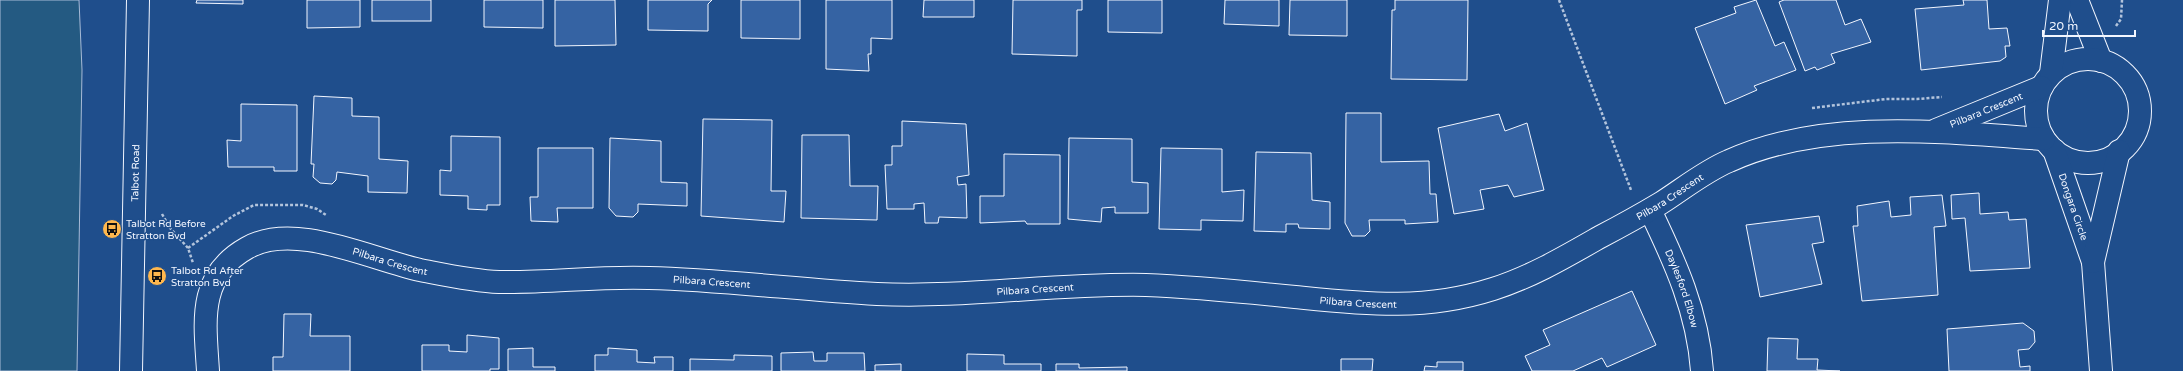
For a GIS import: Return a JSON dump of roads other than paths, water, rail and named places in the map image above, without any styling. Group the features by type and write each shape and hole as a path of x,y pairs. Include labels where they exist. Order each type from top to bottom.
{"street":[{"name":"Talbot Road","path":"131,371 138,0"},
{"path":"2046,80 2067,63 2088,58 2110,63 2127,76 2138,95 2140,115 2137,128 2128,144 2112,157 2093,163 2076,162 2049,145 2035,115 2036,105 2046,80 2060,0"},
{"path":"2077,0 2101,61"},
{"name":"Pilbara Crescent","path":"1931,132 2046,80"},
{"name":"Pilbara Crescent","path":"208,371 205,313 212,281 229,261 249,246 272,238 302,238 412,268 457,277 499,282 641,277 876,294 932,295 1143,285 1213,288 1374,305 1421,304 1493,289 1549,267 1650,210 1727,161 1793,139 1856,133 1931,132 2049,145"},
{"name":"Dongara Circle","path":"2049,145 2093,262 2101,371"},
{"name":"Dongara Circle","path":"2093,262 2119,150"},
{"name":"Daylesford Elbow","path":"1650,210 1678,268 1694,318 1702,371"}],"place":[{"name":"Talbot Rd Before Stratton Bvd","path":"112,229"},
{"name":"Talbot Rd After Stratton Bvd","path":"157,276"}]}
